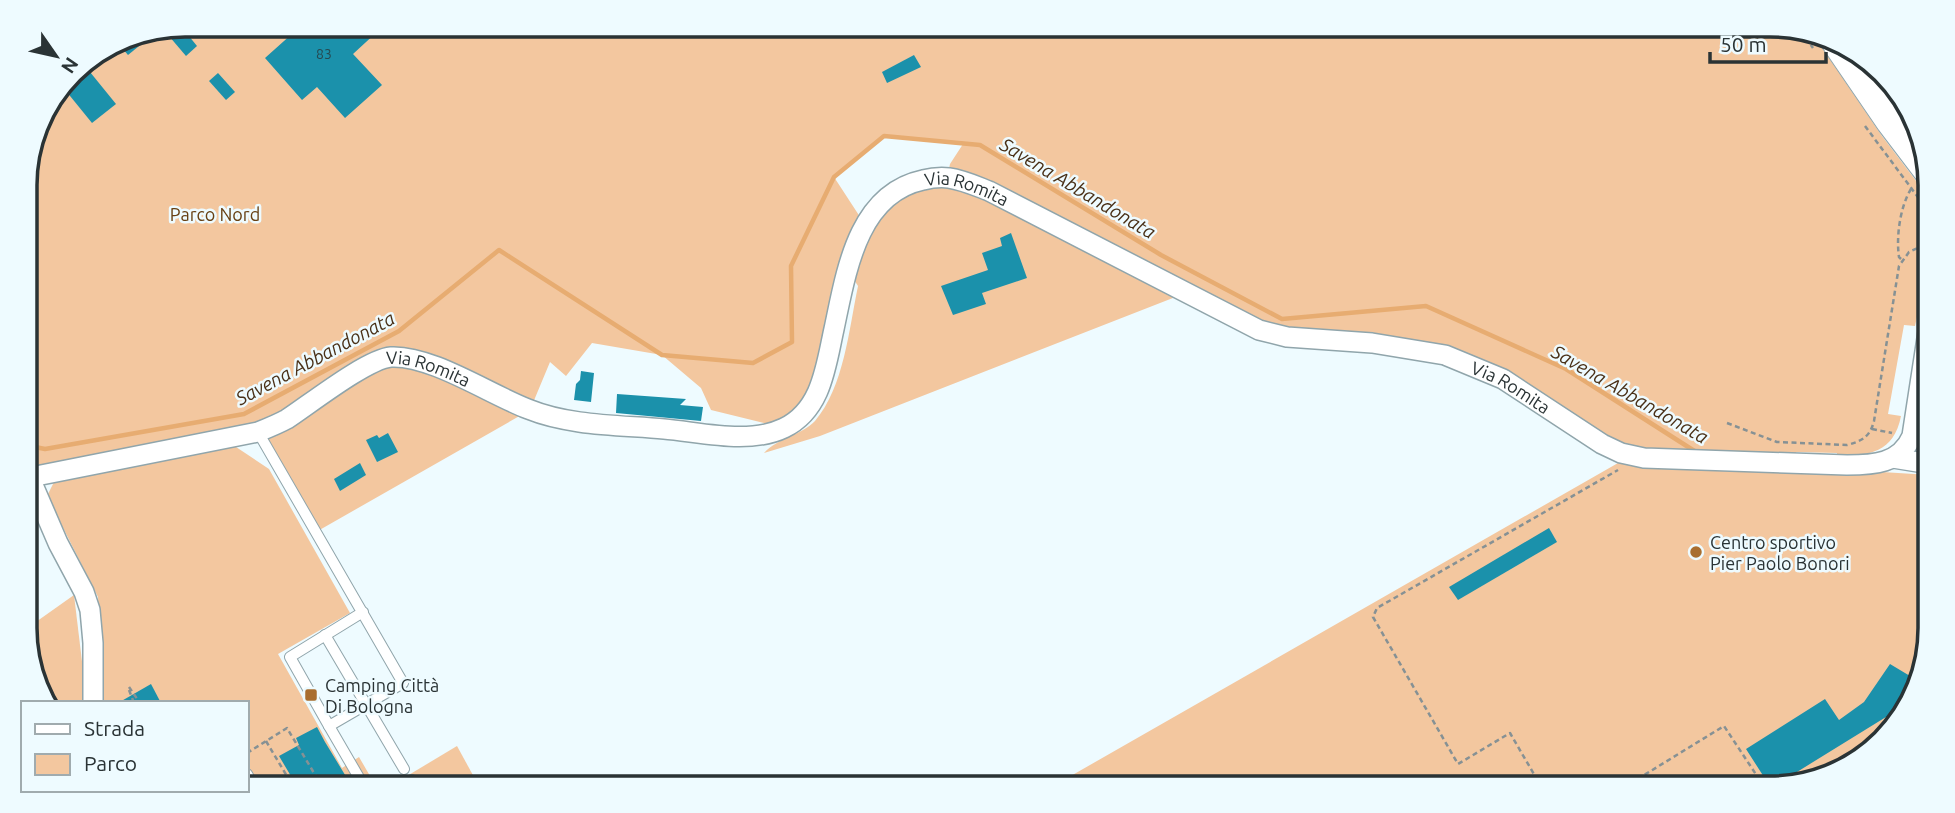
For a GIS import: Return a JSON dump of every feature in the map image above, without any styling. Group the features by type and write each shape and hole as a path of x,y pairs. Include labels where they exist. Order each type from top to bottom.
{"main road":[{"path":"1849,60 1891,121 1917,175"}],"street":[{"name":"Via Romita","path":"37,476 258,432 284,420 370,365 388,357 419,361 530,410 576,421 738,436 766,434 784,428 806,411 820,388 846,281 865,223 886,196 898,189 914,182 947,178 989,191 1259,330 1298,339 1414,348 1474,365 1503,379 1602,444 1621,453 1644,458 1834,465 1873,464 1893,458 1918,462"},
{"path":"1893,458 1906,446 1913,432 1918,398"},
{"name":"Via Romita","path":"37,498 84,592 90,610 93,701"}],"lane":[{"path":"1882,89 1891,121"},
{"path":"258,432 403,684 329,726"},
{"path":"358,776 289,657 363,612"},
{"path":"325,635 404,769"}],"path":[{"path":"1902,260 1898,254 1903,208 1918,183"},
{"path":"1727,422 1777,442 1847,445 1868,435 1874,421 1902,260 1918,247"},
{"path":"1535,776 1510,733 1458,764 1373,617 1377,608 1619,470"},
{"path":"133,701 128,687 138,701"},
{"path":"1643,776 1724,726 1757,776"},
{"path":"248,752 287,728 315,776"},
{"path":"266,741 286,776"}],"green space":[{"name":"Parco Nord","path":"185,37 1790,38 1821,46 1918,183 1918,312 1915,326 1904,325 1888,414 1901,416 1893,438 1878,450 1860,455 1837,457 1837,453 1796,452 1796,457 1708,461 1918,474 1918,638 1910,676 1903,694 1888,718 1860,746 1836,761 1799,773 1780,776 1071,776 1625,459 1474,365 1309,340 1178,296 820,436 764,453 815,421 833,392 844,357 858,286 849,272 823,381 784,428 711,410 701,388 662,355 592,343 566,376 550,362 530,410 316,532 258,432 37,476 37,175 42,146 52,119 70,91 91,91 91,70 128,48 165,38","holes":["884,136 963,144 950,164 947,178 876,208 864,223 834,177"]},
{"path":"230,443 269,469 350,613 278,654 342,768 359,757 370,776 248,776 248,701 102,701 98,597 47,496 55,480"},
{"path":"74,595 87,701 56,701 40,657 37,621"},
{"path":"457,746 473,776 407,776"}],"building":[{"path":"190,37 197,46 186,56 170,38"},
{"path":"288,37 371,37 353,54 382,85 345,118 317,87 302,100 265,58"},
{"path":"143,43 128,55 124,50"},
{"path":"914,55 921,67 887,83 882,72"},
{"path":"91,73 116,104 92,123 68,94 70,91 91,91"},
{"path":"218,73 235,92 226,100 209,81"},
{"path":"1011,233 1027,278 982,293 986,304 953,315 941,286 988,270 982,253 1002,246 1000,238"},
{"path":"581,371 594,373 591,402 574,400"},
{"path":"617,394 686,399 680,405 703,407 701,421 616,413"},
{"path":"388,433 398,452 377,462 366,440"},
{"path":"360,463 366,475 340,491 334,479"},
{"path":"1549,528 1557,542 1458,600 1449,587"},
{"path":"1890,664 1910,676 1903,694 1888,718 1794,774 1763,776 1746,749 1825,699 1839,720 1864,702"},
{"path":"151,684 160,701 121,701"},
{"path":"317,727 346,776 291,776 279,756 299,745 296,738"}],"waterway":[{"name":"Savena Abbandonata","path":"37,447 45,449 244,414 399,331 499,250 662,355 753,363 792,342 791,266 834,177 884,136 980,145 1161,255 1282,319 1426,306 1566,369 1696,452"}],"place":[{"name":"Centro sportivo Pier Paolo Bonori","path":"1696,552"},
{"name":"Camping Città Di Bologna","path":"311,695"}]}
